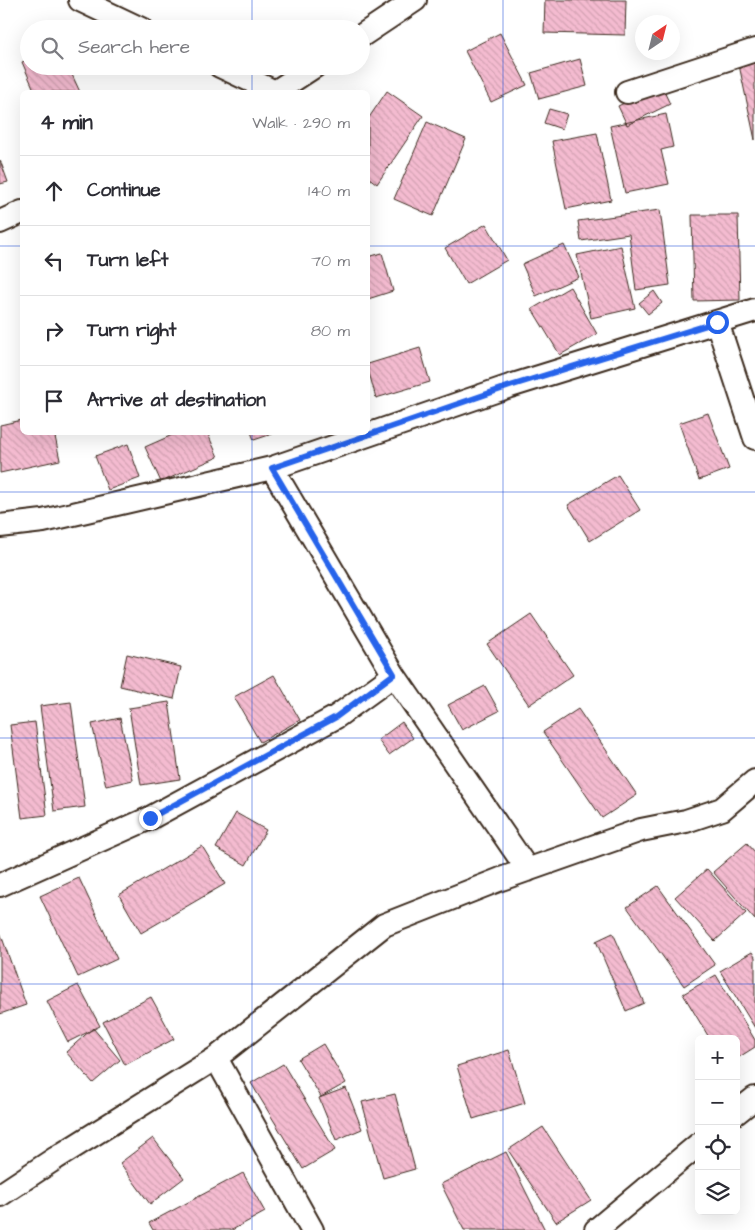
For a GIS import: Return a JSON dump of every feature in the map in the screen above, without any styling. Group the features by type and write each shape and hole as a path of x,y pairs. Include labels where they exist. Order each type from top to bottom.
{"street":[{"path":"80,0 122,20"},
{"path":"370,30 415,0"},
{"path":"627,92 755,50"},
{"path":"239,75 271,90"},
{"path":"278,90 301,75"},
{"path":"0,222 20,213"},
{"path":"370,434 510,386 755,310"},
{"path":"717,322 755,438"},
{"path":"0,526 43,521 272,468 368,435"},
{"path":"272,468 394,674 528,870"},
{"path":"0,886 150,818 336,717 394,674"},
{"path":"0,1195 216,1058 384,925 501,879 642,830 686,821 722,809 755,781"},
{"path":"216,1058 312,1230"},
{"path":"740,1110 755,1098"},
{"path":"596,1230 695,1147"}],"building":[{"path":"545,0 626,0 625,35 544,33"},
{"path":"500,33 527,85 491,102 465,51"},
{"path":"580,59 587,86 539,99 531,73"},
{"path":"755,62 755,140 739,65"},
{"path":"28,75 72,75 79,90 34,90"},
{"path":"661,85 670,104 627,125 618,106"},
{"path":"387,91 423,116 377,184 370,179 370,116"},
{"path":"549,109 567,114 562,129 544,123"},
{"path":"666,114 673,147 661,150 669,184 625,193 610,126"},
{"path":"427,122 466,139 433,216 394,199"},
{"path":"597,133 611,200 566,209 552,141"},
{"path":"0,160 8,182 0,184"},
{"path":"660,210 670,285 636,290 629,234 581,241 578,221"},
{"path":"692,215 738,215 740,300 694,301"},
{"path":"486,224 507,260 466,284 445,248"},
{"path":"564,245 579,277 536,296 522,264"},
{"path":"621,246 635,308 591,318 577,255"},
{"path":"382,253 393,291 370,298 370,256"},
{"path":"570,287 597,334 560,355 532,309"},
{"path":"654,291 662,303 648,314 639,303"},
{"path":"420,348 430,382 376,398 370,376 370,363"},
{"path":"708,413 729,469 699,480 679,423"},
{"path":"20,420 20,435 55,435 60,460 0,473 0,425"},
{"path":"172,435 208,435 218,457 161,482 145,447"},
{"path":"252,435 269,435 254,440"},
{"path":"128,444 140,478 108,490 95,456"},
{"path":"618,475 640,510 590,541 568,505"},
{"path":"531,614 573,675 529,705 487,644"},
{"path":"127,654 181,667 174,699 120,686"},
{"path":"274,675 300,720 260,742 234,697"},
{"path":"485,686 499,711 462,730 448,705"},
{"path":"71,702 85,807 54,811 40,706"},
{"path":"169,702 180,779 141,785 129,708"},
{"path":"578,709 637,795 602,818 543,732"},
{"path":"120,718 133,780 106,786 92,724"},
{"path":"35,722 47,815 22,818 10,725"},
{"path":"402,722 413,738 389,755 378,740"},
{"path":"236,813 266,830 246,865 216,848"},
{"path":"747,843 755,852 755,920 713,872"},
{"path":"202,846 225,884 141,933 119,895"},
{"path":"707,869 746,913 715,941 675,897"},
{"path":"79,878 117,959 78,977 40,896"},
{"path":"658,886 715,965 684,986 627,907"},
{"path":"0,932 26,1005 0,1014"},
{"path":"613,933 644,1003 626,1011 596,941"},
{"path":"752,952 755,957 755,1028 720,971"},
{"path":"716,975 755,1040 755,1047 740,1056 740,1035 708,1035 683,994"},
{"path":"78,985 100,1026 68,1042 47,1001"},
{"path":"151,997 174,1039 125,1065 103,1022"},
{"path":"93,1028 120,1060 93,1083 66,1052"},
{"path":"323,1044 346,1083 321,1097 298,1059"},
{"path":"509,1050 525,1103 473,1119 457,1066"},
{"path":"283,1064 335,1150 303,1169 251,1083"},
{"path":"346,1088 362,1129 336,1140 319,1098"},
{"path":"395,1094 415,1169 383,1178 362,1102"},
{"path":"543,1127 591,1200 556,1222 508,1150"},
{"path":"153,1138 184,1178 150,1204 120,1163"},
{"path":"506,1152 545,1230 464,1230 441,1184"},
{"path":"243,1173 265,1212 232,1230 153,1230 149,1223"}],"route":[{"path":"150,818 336,717 394,674 272,468 510,386 717,322"}]}
